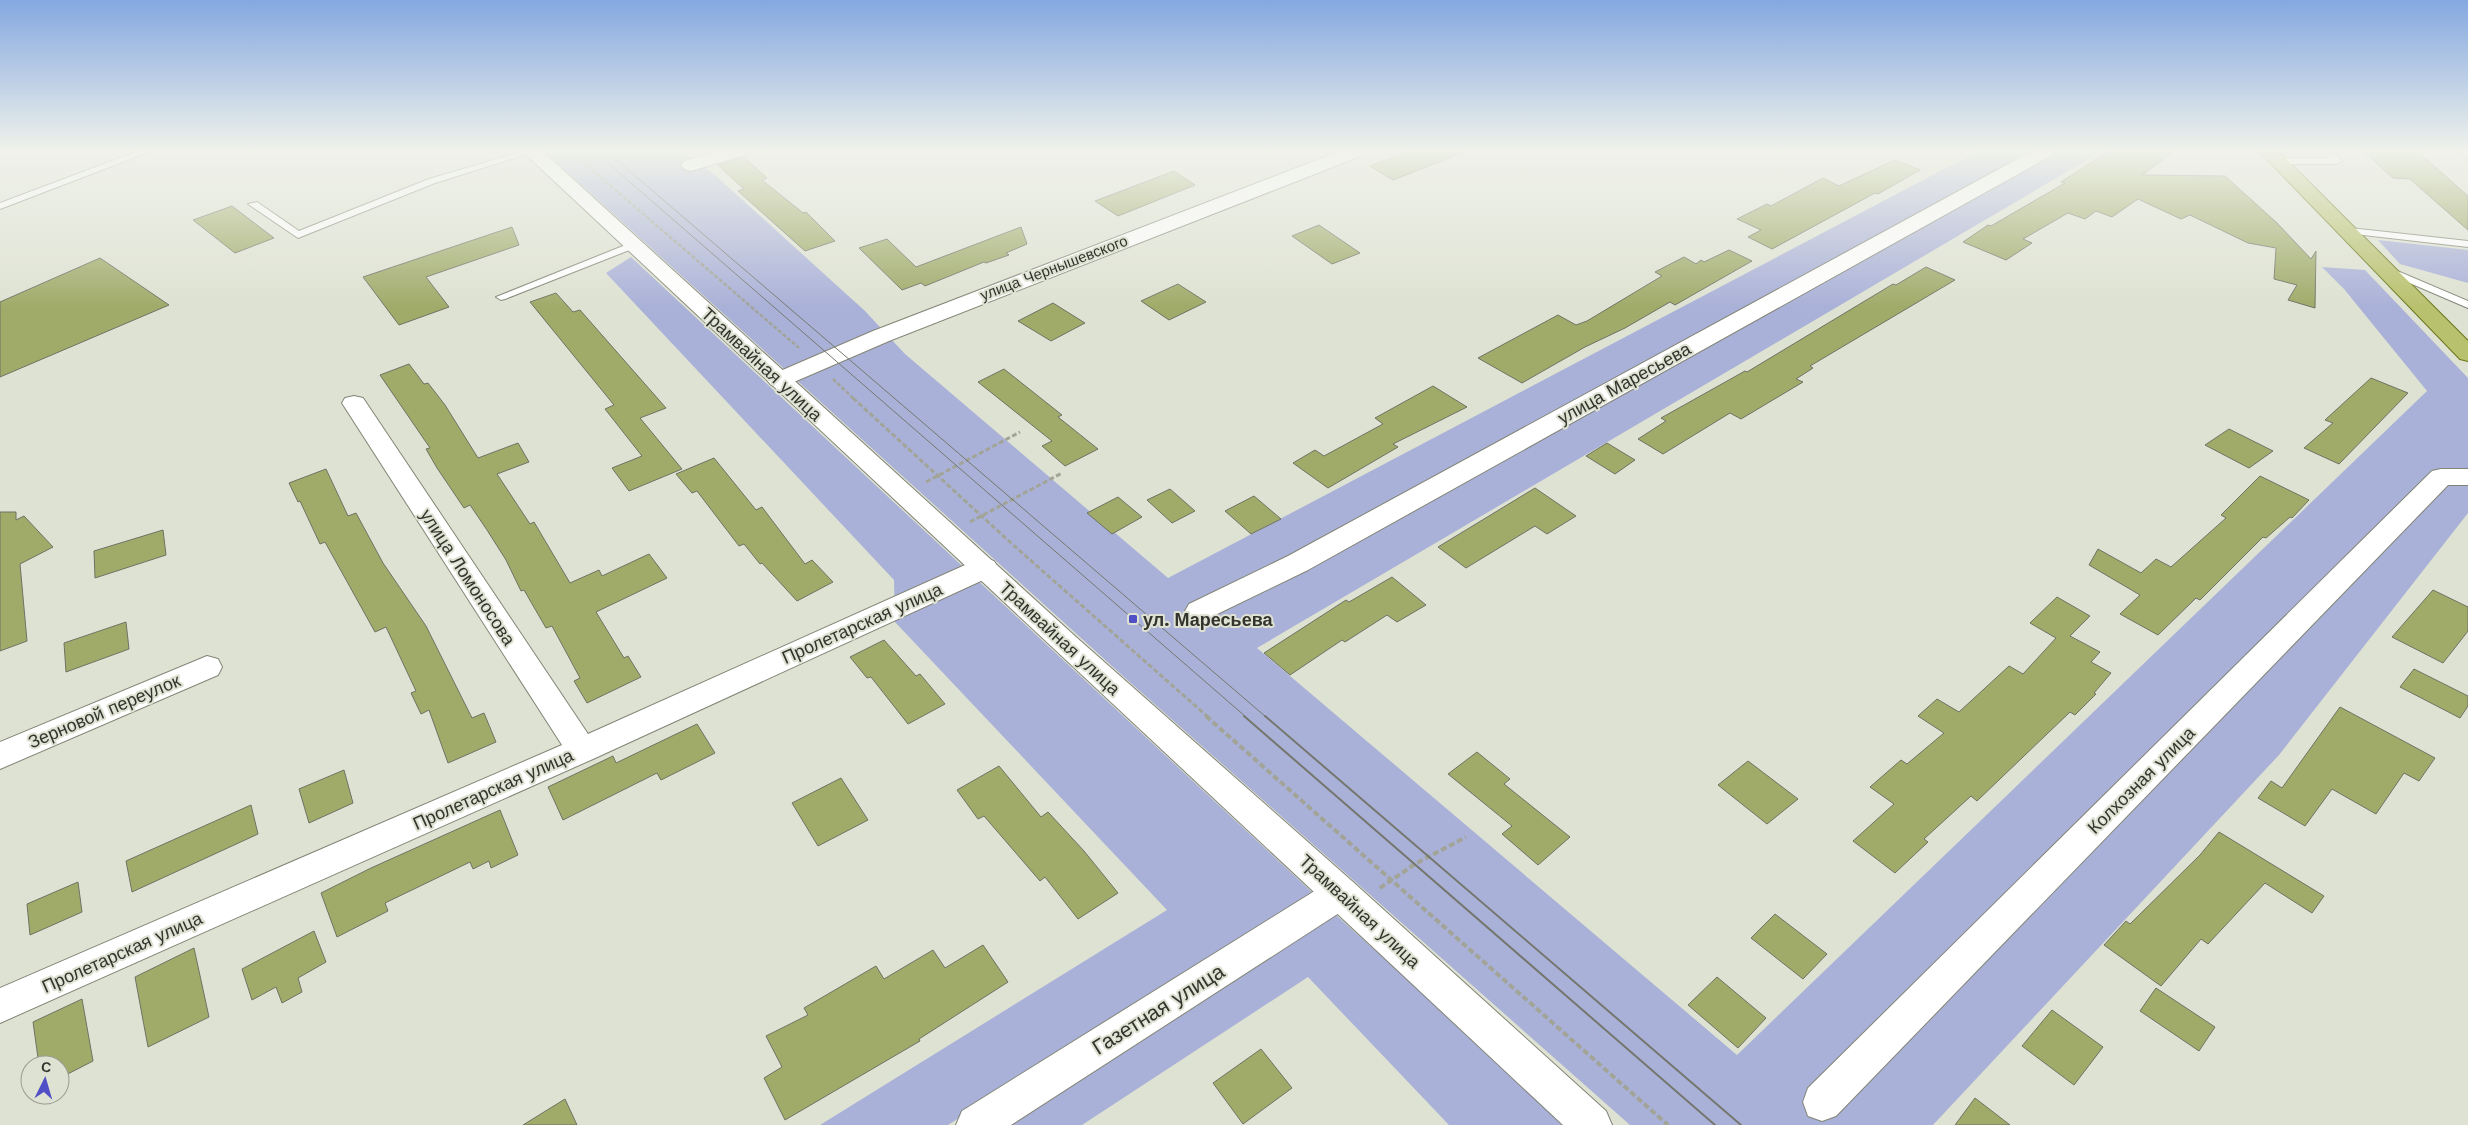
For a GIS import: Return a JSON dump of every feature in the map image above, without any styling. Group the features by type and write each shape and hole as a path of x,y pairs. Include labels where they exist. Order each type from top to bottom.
{"main road":[{"path":"2321,202 2468,354"}],"street":[{"name":"Трамвайная улица","path":"587,202 1066,645 1348,900 1592,1125"},
{"name":"улица Чернышевского","path":"779,380 890,332 1224,202"},
{"name":"улица Маресьева","path":"1199,611 1298,563 1952,202"},
{"name":"улица Ломоносова","path":"354,404 582,750"},
{"name":"Колхозная улица","path":"1822,1102 2441,477 2468,477"},
{"name":"Пролетарская улица","path":"0,1006 582,750 984,568"},
{"name":"Зерновой переулок","path":"0,756 207,667"},
{"name":"Газетная улица","path":"976,1125 1348,900"}],"lane":[{"path":"253,204 298,235 379,202"},
{"path":"2350,231 2468,244"},
{"path":"501,297 633,245"},
{"path":"2388,270 2468,304"}],"path":[{"path":"630,202 817,365 982,516 1668,1125"},
{"path":"904,494 1020,432"},
{"path":"947,534 1062,472"},
{"path":"1348,900 1466,838"}],"shaded area":[{"path":"601,202 745,202 865,311 905,354 1168,578 1880,202 2015,202 1257,648 1737,1055 2427,391 2344,289 2322,267 2365,270 2468,378 2468,513 2279,755 1933,1125 1630,1125 1124,677"},
{"path":"2378,240 2468,250 2468,283 2400,264"},
{"path":"631,257 1314,894 948,1125 820,1125 1167,910 895,622 894,580 606,273"},
{"path":"1336,915 1568,1125 1449,1125 1308,977 1082,1125 1002,1125"}],"building":[{"path":"751,202 790,202 803,213 806,212 835,241 805,251"},
{"path":"1097,202 1152,202 1118,216"},
{"path":"1778,202 1858,202 1772,249 1748,237 1761,230 1737,219 1767,204 1771,206"},
{"path":"2031,202 2133,202 2112,217 2096,211 2085,219 2068,213 2023,239 2032,243 2006,260 1963,242 1988,225 1991,226"},
{"path":"2146,202 2254,202 2311,259 2316,251 2315,308 2288,300 2297,285 2274,279 2276,248 2248,243 2190,215 2181,219"},
{"path":"2437,202 2468,202 2468,230"},
{"path":"232,206 274,238 235,253 193,220"},
{"path":"1319,225 1360,253 1332,264 1292,236"},
{"path":"512,227 519,245 426,277 449,307 399,325 363,277"},
{"path":"1021,227 1027,244 1006,253 1009,255 986,263 984,262 925,286 921,283 902,290 859,248 887,239 916,267"},
{"path":"1729,250 1752,261 1675,305 1670,302 1522,383 1478,358 1558,315 1576,325 1587,321 1662,276 1655,272 1684,257 1696,264 1701,260 1704,262"},
{"path":"100,258 169,305 0,377 0,302"},
{"path":"1926,267 1955,280 1810,366 1813,368 1796,379 1803,382 1741,419 1730,413 1663,454 1638,439 1666,421 1661,418 1745,371 1747,372 1893,284 1896,285"},
{"path":"1178,284 1206,302 1169,320 1141,301"},
{"path":"556,293 573,312 580,310 666,408 640,418 682,469 629,491 612,468 642,456 605,409 614,405 530,302"},
{"path":"1053,303 1085,323 1051,341 1018,321"},
{"path":"409,364 424,384 428,383 445,405 478,458 518,443 529,462 497,474 530,524 534,522 570,583 599,570 602,576 649,554 667,578 596,612 624,658 628,656 641,677 587,703 574,681 580,678 552,626 546,628 524,590 521,591 506,560 487,530 470,505 464,508 426,449 430,448 380,375"},
{"path":"1004,369 1062,415 1058,417 1098,449 1065,466 1042,446 1052,441 978,382"},
{"path":"2371,378 2408,393 2339,464 2304,448 2333,423 2325,420"},
{"path":"1433,386 1467,407 1393,444 1398,447 1328,488 1293,463 1315,450 1324,456 1383,424 1375,418"},
{"path":"2229,429 2273,451 2249,468 2205,445"},
{"path":"1607,443 1635,460 1615,474 1586,456"},
{"path":"714,458 756,510 762,507 805,564 812,560 833,582 797,601 762,563 760,564 744,544 739,546 697,491 692,493 676,474"},
{"path":"326,469 348,516 356,513 383,563 426,626 472,718 484,713 496,742 448,763 429,710 421,714 411,693 416,691 386,627 375,632 325,542 320,544 300,501 298,502 289,483"},
{"path":"2260,476 2309,500 2292,518 2290,517 2266,538 2263,537 2200,600 2196,598 2158,635 2120,614 2140,595 2089,565 2098,549 2141,573 2156,559 2171,567 2226,518 2221,515"},
{"path":"1535,488 1576,516 1547,534 1535,526 1466,568 1438,547"},
{"path":"1170,489 1195,511 1172,523 1147,500"},
{"path":"1254,496 1281,519 1251,534 1225,511"},
{"path":"1118,497 1142,517 1112,534 1087,513"},
{"path":"0,512 16,512 16,520 24,516 53,547 20,564 27,641 0,651"},
{"path":"163,530 166,555 95,578 94,551"},
{"path":"1392,577 1426,605 1397,622 1387,615 1345,642 1342,640 1290,675 1264,653 1346,600 1349,602"},
{"path":"2433,590 2468,607 2468,631 2443,663 2392,637"},
{"path":"2057,597 2090,616 2070,636 2100,652 2091,662 2111,673 2094,693 2096,694 2075,715 2070,712 1977,801 1971,796 1924,839 1928,842 1895,873 1853,841 1894,804 1870,787 1901,760 1907,764 1944,733 1918,716 1937,699 1959,712 2009,666 2023,674 2056,638 2030,623"},
{"path":"126,622 129,649 66,672 64,643"},
{"path":"884,640 916,676 920,674 945,704 908,724 871,677 867,678 850,657"},
{"path":"2414,669 2468,696 2468,706 2460,718 2400,687"},
{"path":"2340,707 2435,758 2419,781 2404,773 2376,814 2332,789 2305,826 2258,798 2271,781 2282,788"},
{"path":"697,724 715,753 661,780 657,773 563,820 548,787 613,756 616,763"},
{"path":"1477,752 1510,779 1504,784 1570,837 1538,865 1502,834 1512,826 1448,774"},
{"path":"1748,761 1798,799 1767,824 1718,785"},
{"path":"999,766 1041,817 1048,812 1084,851 1118,893 1078,919 1045,877 1040,881 984,816 978,819 957,790"},
{"path":"344,770 353,803 309,823 299,789"},
{"path":"841,778 868,820 818,846 792,803"},
{"path":"251,805 258,834 132,892 126,861"},
{"path":"500,810 518,855 491,868 489,861 473,869 470,862 385,903 388,911 337,937 321,893 371,868"},
{"path":"2219,832 2324,896 2312,913 2265,883 2208,944 2201,939 2161,986 2104,945 2126,921 2130,924 2200,855"},
{"path":"78,882 82,912 30,935 27,904"},
{"path":"1775,914 1827,954 1803,979 1751,938"},
{"path":"314,931 326,962 298,978 302,992 282,1003 276,987 252,1000 242,969"},
{"path":"983,945 1008,982 919,1039 920,1041 785,1120 764,1078 782,1067 766,1036 808,1015 804,1008 876,966 884,979 933,950 945,968"},
{"path":"194,948 209,1017 148,1047 135,977"},
{"path":"1717,977 1766,1018 1738,1048 1688,1005"},
{"path":"2156,988 2215,1027 2199,1051 2140,1011"},
{"path":"82,999 93,1061 70,1073 70,1055 38,1055 33,1022"},
{"path":"2052,1010 2103,1047 2074,1085 2022,1046"},
{"path":"1261,1049 1292,1088 1243,1124 1213,1083"},
{"path":"1975,1098 2010,1125 1955,1125"},
{"path":"565,1099 577,1125 523,1125"}],"tram line":[{"path":"653,202 1246,717"},
{"path":"666,202 1266,717"},
{"path":"1244,716 1715,1125"},
{"path":"1265,716 1741,1125"}],"place":[{"name":"ул. Маресьева","path":"1133,619"}]}
